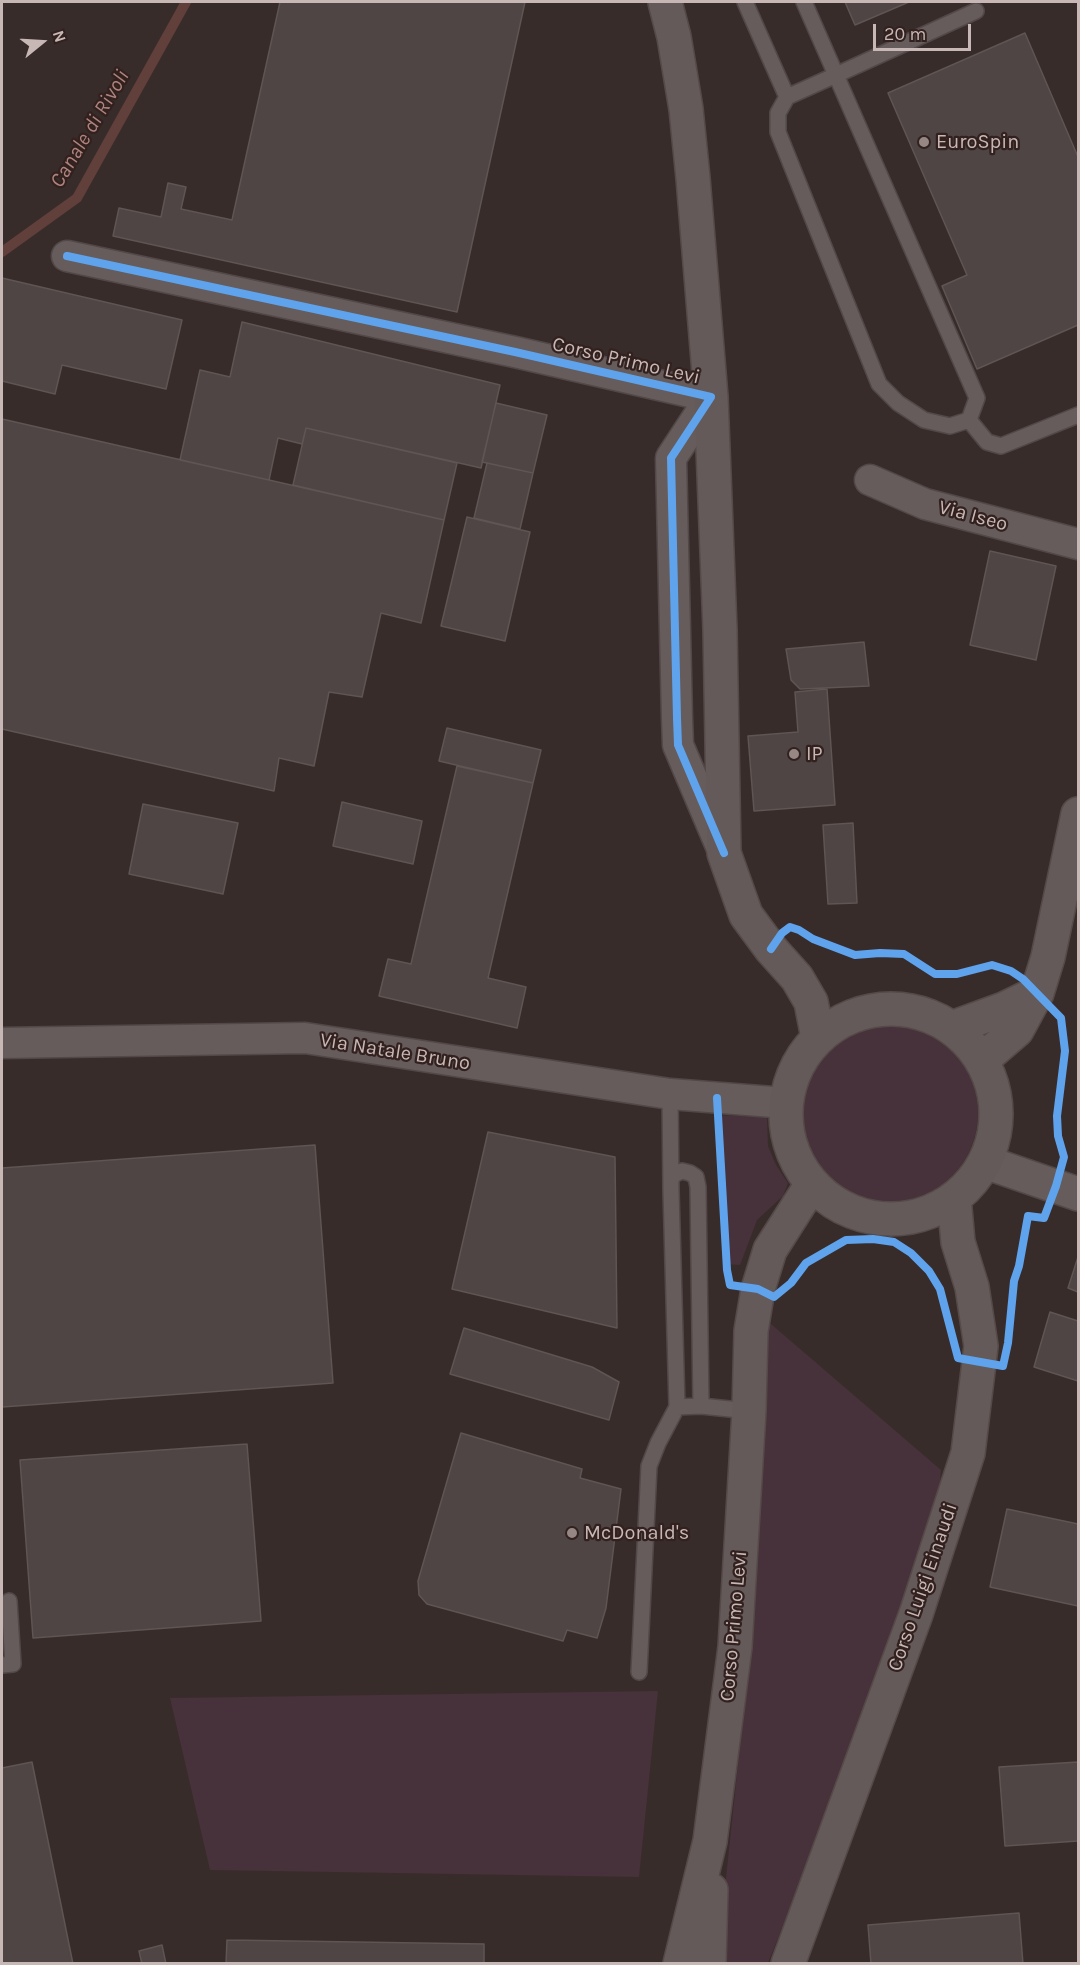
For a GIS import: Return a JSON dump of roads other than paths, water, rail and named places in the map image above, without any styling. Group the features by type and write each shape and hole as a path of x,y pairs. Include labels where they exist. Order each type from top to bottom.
{"main road":[{"name":"Corso Primo Levi","path":"665,2 674,37 687,120 711,397 720,630 724,853 746,915 771,949 797,978 811,1002 819,1038"},
{"path":"982,1060 1017,1030 1037,993 1048,957 1078,814"},
{"name":"Corso Primo Levi","path":"797,978 828,997 876,1009"},
{"path":"952,1028 1004,1009 1037,993"},
{"path":"876,1009 903,1009 929,1015 952,1028 969,1042 982,1060 993,1086 996,1114 989,1152 973,1180 954,1198 927,1213 896,1220 865,1216 836,1204 812,1184 796,1160 787,1132 786,1103 793,1075 807,1050 827,1029 851,1016 876,1009"},
{"name":"Corso Primo Levi","path":"680,1964 710,1840 735,1647 749,1411 751,1331 758,1289 770,1250 812,1184"},
{"name":"Corso Luigi Einaudi","path":"788,1964 916,1614 968,1453 981,1346 972,1287 958,1242 954,1198"},
{"name":"Corso Primo Levi","path":"709,1964 710,1840"}],"street":[{"name":"Corso Primo Levi","path":"67,256 711,397 671,458 677,718 678,745 724,853"},
{"name":"Via Iseo","path":"870,480 925,504 1078,544"},
{"name":"Via Natale Bruno","path":"2,1044 305,1038 670,1094 786,1103"},
{"path":"989,1152 1067,1190"}],"lane":[{"path":"745,2 787,97"},
{"path":"804,2 977,398 969,420"},
{"path":"969,420 950,426 924,420 898,403 879,384 778,132 778,113 787,97 976,11"},
{"path":"969,420 987,442 1001,446 1078,415"},
{"path":"639,1672 649,1466 666,1425 677,1407 670,1094"},
{"path":"671,1179 682,1171 696,1177 699,1187 701,1406"},
{"path":"677,1407 701,1406 749,1411"},
{"path":"2,1665 13,1664 9,1601"}],"waterway":[{"name":"Canale di Rivoli","path":"2,252 77,198 186,2"}],"place":[{"name":"EuroSpin","path":"924,142"},
{"name":"IP","path":"794,754"},
{"name":"McDonald's","path":"572,1533"}]}
